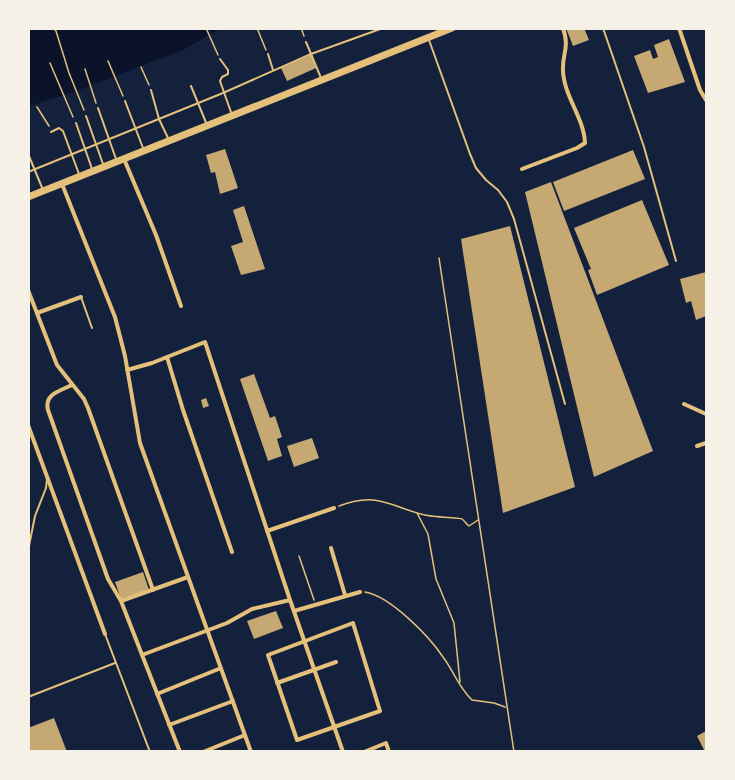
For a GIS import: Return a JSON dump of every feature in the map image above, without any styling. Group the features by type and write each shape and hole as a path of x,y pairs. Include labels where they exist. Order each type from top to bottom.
{"highway":[{"path":"28,197 452,28"}],"street":[{"path":"522,169 585,143 584,133 563,75 567,44 563,28"},
{"path":"679,28 700,90 706,100"},
{"path":"121,160 156,235 181,306"},
{"path":"62,184 115,317 140,443 251,752"},
{"path":"28,290 57,365 84,399 88,408 153,590"},
{"path":"37,313 81,297"},
{"path":"127,370 205,342 304,642 343,752"},
{"path":"167,357 232,552"},
{"path":"72,385 50,396 47,405 105,572 112,589 121,601 180,752"},
{"path":"684,404 706,414"},
{"path":"28,425 105,634"},
{"path":"697,446 706,443"},
{"path":"267,531 334,508"},
{"path":"331,548 345,596"},
{"path":"121,601 188,577"},
{"path":"294,611 315,603 360,592"},
{"path":"142,655 227,623 252,609 290,600"},
{"path":"353,623 380,711 297,740 277,683 268,655 353,623"},
{"path":"277,683 336,662"},
{"path":"157,694 220,668"},
{"path":"170,726 232,701"},
{"path":"203,752 245,735"},
{"path":"364,752 386,743 389,752"}],"lane":[{"path":"28,172 223,93 311,54 382,28"},
{"path":"426,28 476,168 507,202 514,219 565,404"},
{"path":"603,28 644,147 676,261"},
{"path":"306,42 322,80"},
{"path":"268,54 273,70"},
{"path":"220,59 229,72 220,79 232,115"},
{"path":"191,87 207,126"},
{"path":"151,90 159,119 169,141"},
{"path":"125,100 144,151"},
{"path":"98,108 109,139 121,160"},
{"path":"86,116 104,167"},
{"path":"76,123 93,172"},
{"path":"51,132 61,129 81,177"},
{"path":"29,156 44,191"},
{"path":"81,297 92,328"},
{"path":"28,551 35,516 46,488 47,479"},
{"path":"105,634 150,752"},
{"path":"28,697 115,662"}],"path":[{"path":"53,28 86,116"},
{"path":"206,28 220,59"},
{"path":"256,28 268,54"},
{"path":"301,28 306,42"},
{"path":"108,61 125,100"},
{"path":"50,63 76,123"},
{"path":"141,67 151,90"},
{"path":"85,69 98,108"},
{"path":"37,107 47,120 51,132"},
{"path":"439,258 514,752"},
{"path":"334,508 361,499 389,502 417,513 447,519 459,518 469,526 479,519"},
{"path":"417,513 428,534 436,579 454,623 460,684"},
{"path":"299,556 315,603"},
{"path":"360,592 374,594 419,628 438,649 472,700 494,703 506,708"}],"water":[{"path":"29,29 220,29 183,50 74,92 29,106"}],"building":[{"path":"566,28 584,28 589,40 573,46"},
{"path":"669,39 685,82 648,93 634,56 650,50 653,59 658,57 654,45"},
{"path":"311,55 316,68 287,81 281,68"},
{"path":"225,149 238,188 220,194 215,172 211,173 206,155"},
{"path":"633,150 645,179 564,211 553,182"},
{"path":"551,182 653,451 594,477 525,192"},
{"path":"642,200 669,265 597,295 588,270 591,269 574,228"},
{"path":"244,206 265,269 241,275 231,246 243,242 233,210"},
{"path":"510,226 575,487 503,513 461,239"},
{"path":"706,272 706,316 696,320 691,301 686,303 680,279"},
{"path":"254,374 270,418 275,416 282,437 277,439 282,456 268,461 240,379"},
{"path":"206,398 209,406 203,408 201,400"},
{"path":"312,438 319,458 294,467 287,446"},
{"path":"143,572 149,590 121,599 115,582"},
{"path":"276,611 283,628 254,639 247,621"},
{"path":"54,718 67,752 29,752 28,728"},
{"path":"706,731 706,752 705,752 697,736"}]}
